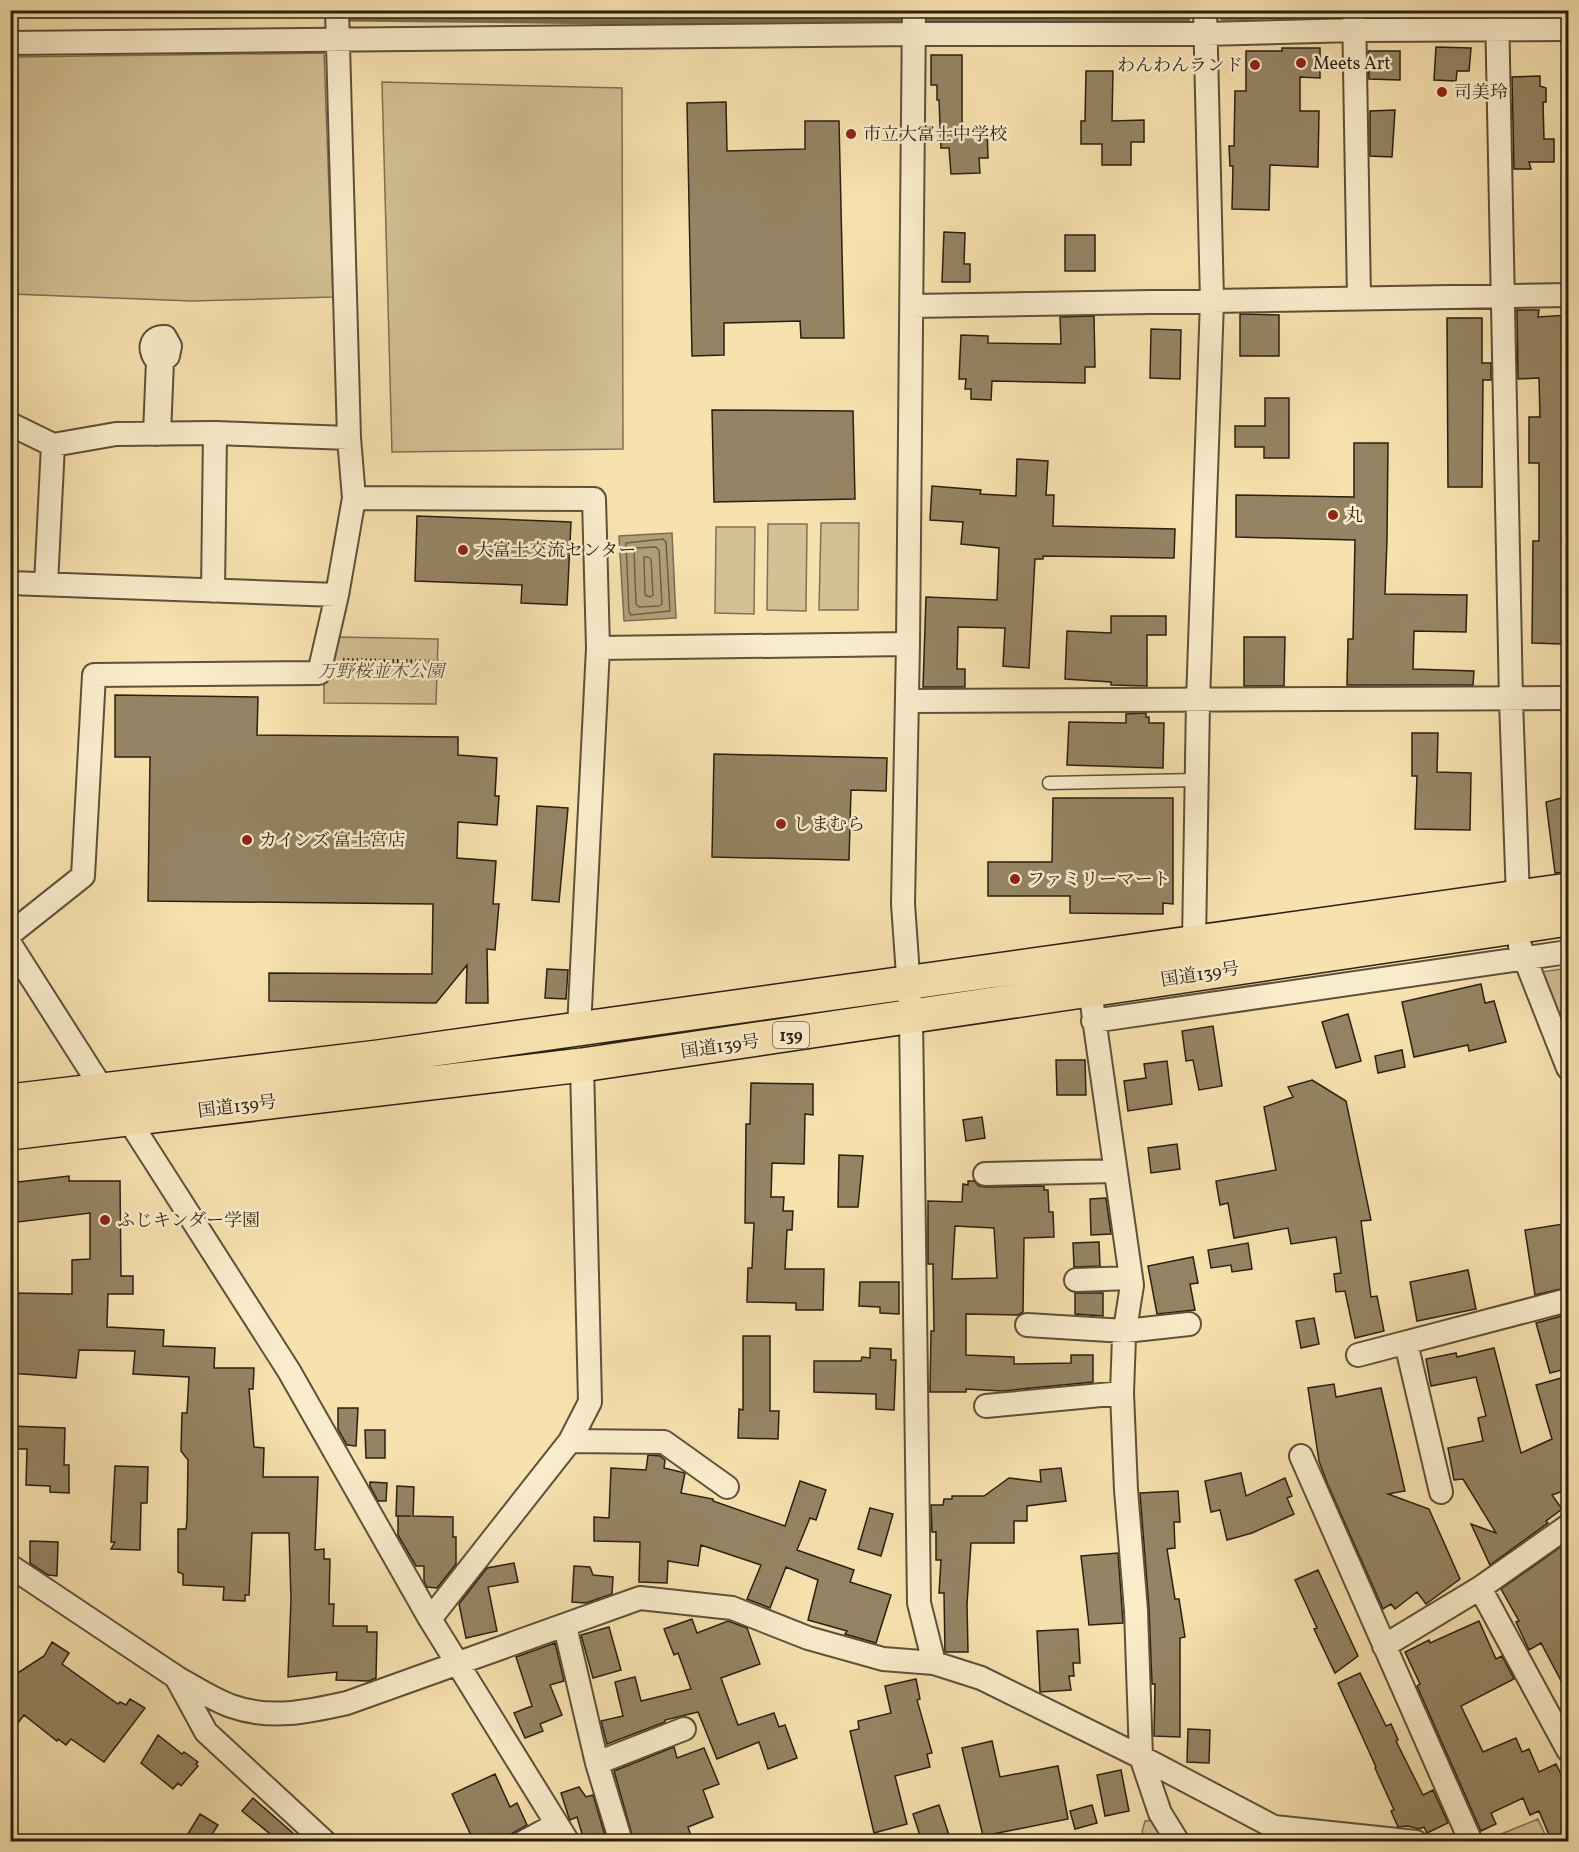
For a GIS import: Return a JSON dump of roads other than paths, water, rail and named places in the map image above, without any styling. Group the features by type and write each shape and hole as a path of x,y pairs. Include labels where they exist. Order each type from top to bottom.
{"highway":[{"name":"国道139号","path":"10,1132 582,1065 911,1018 1092,1006 1515,912 1569,890"},
{"name":"国道139号","path":"10,1101 378,1057 1194,942 1515,912 1569,919"}],"street":[{"path":"10,934 82,876 94,675 319,673 337,595 354,498 349,438 336,39 337,10"},
{"path":"914,10 908,644 903,904 911,1018 919,1603 934,1663"},
{"path":"1194,942 1198,701 1212,301 1205,10"},
{"path":"10,43 914,34 1205,34 1355,20 1497,20 1569,28"},
{"path":"1355,20 1359,297"},
{"path":"1497,20 1515,912 1525,958 1569,1068"},
{"path":"912,306 1569,295"},
{"path":"10,424 54,445 116,434 215,433 349,438"},
{"path":"213,591 215,433"},
{"path":"46,584 54,445"},
{"path":"354,498 594,499 598,648 579,1028"},
{"path":"10,583 337,595"},
{"path":"598,648 908,644"},
{"path":"907,701 1569,698"},
{"path":"10,944 103,1090 128,1119 288,1371 430,1619 562,1833 524,1842"},
{"path":"1178,1842 1160,1813 1141,1757 1136,1610 1126,1490 1122,1394 1125,1331 1132,1286 1092,1006 1569,952"},
{"path":"430,1619 570,1441 590,1402 582,1065"},
{"path":"986,1174 1115,1171"},
{"path":"1076,1280 1131,1278"},
{"path":"1358,1355 1569,1300"},
{"path":"1027,1325 1125,1331 1189,1324"},
{"path":"1406,1342 1441,1492"},
{"path":"986,1406 1122,1394"},
{"path":"570,1441 664,1443 727,1487"},
{"path":"1301,1456 1470,1842"},
{"path":"1384,1646 1480,1588 1569,1526"},
{"path":"10,1566 176,1677 230,1706 262,1714 299,1713 347,1703 640,1598 732,1608 808,1638 883,1659 934,1663 981,1678 1141,1757 1274,1827 1416,1842"},
{"path":"1480,1588 1566,1740"},
{"path":"565,1626 597,1763 621,1842"},
{"path":"176,1677 206,1732 324,1842"},
{"path":"597,1763 684,1729"}],"lane":[{"path":"1049,783 1196,780"}],"water":[{"path":"672,533 676,618 624,621 619,536"}],"waterway":[{"path":"1357,13 1491,11"},
{"path":"1522,11 1568,11"},
{"path":"1223,17 1331,14"},
{"path":"341,18 616,21 902,19"},
{"path":"928,19 1187,18"}],"place":[{"name":"Meets Art","path":"1301,63"},
{"name":"わんわんランド","path":"1255,65"},
{"name":"司美玲","path":"1442,92"},
{"name":"市立大富士中学校","path":"851,134"},
{"name":"丸","path":"1333,515"},
{"name":"大富士交流センター","path":"463,550"},
{"name":"しまむら","path":"781,824"},
{"name":"カインズ 富士宮店","path":"247,840"},
{"name":"ファミリーマート","path":"1015,879"},
{"name":"ふじキンダー学園","path":"105,1220"}],"park label":[{"name":"万野桜並木公園","path":"381,671"}]}
